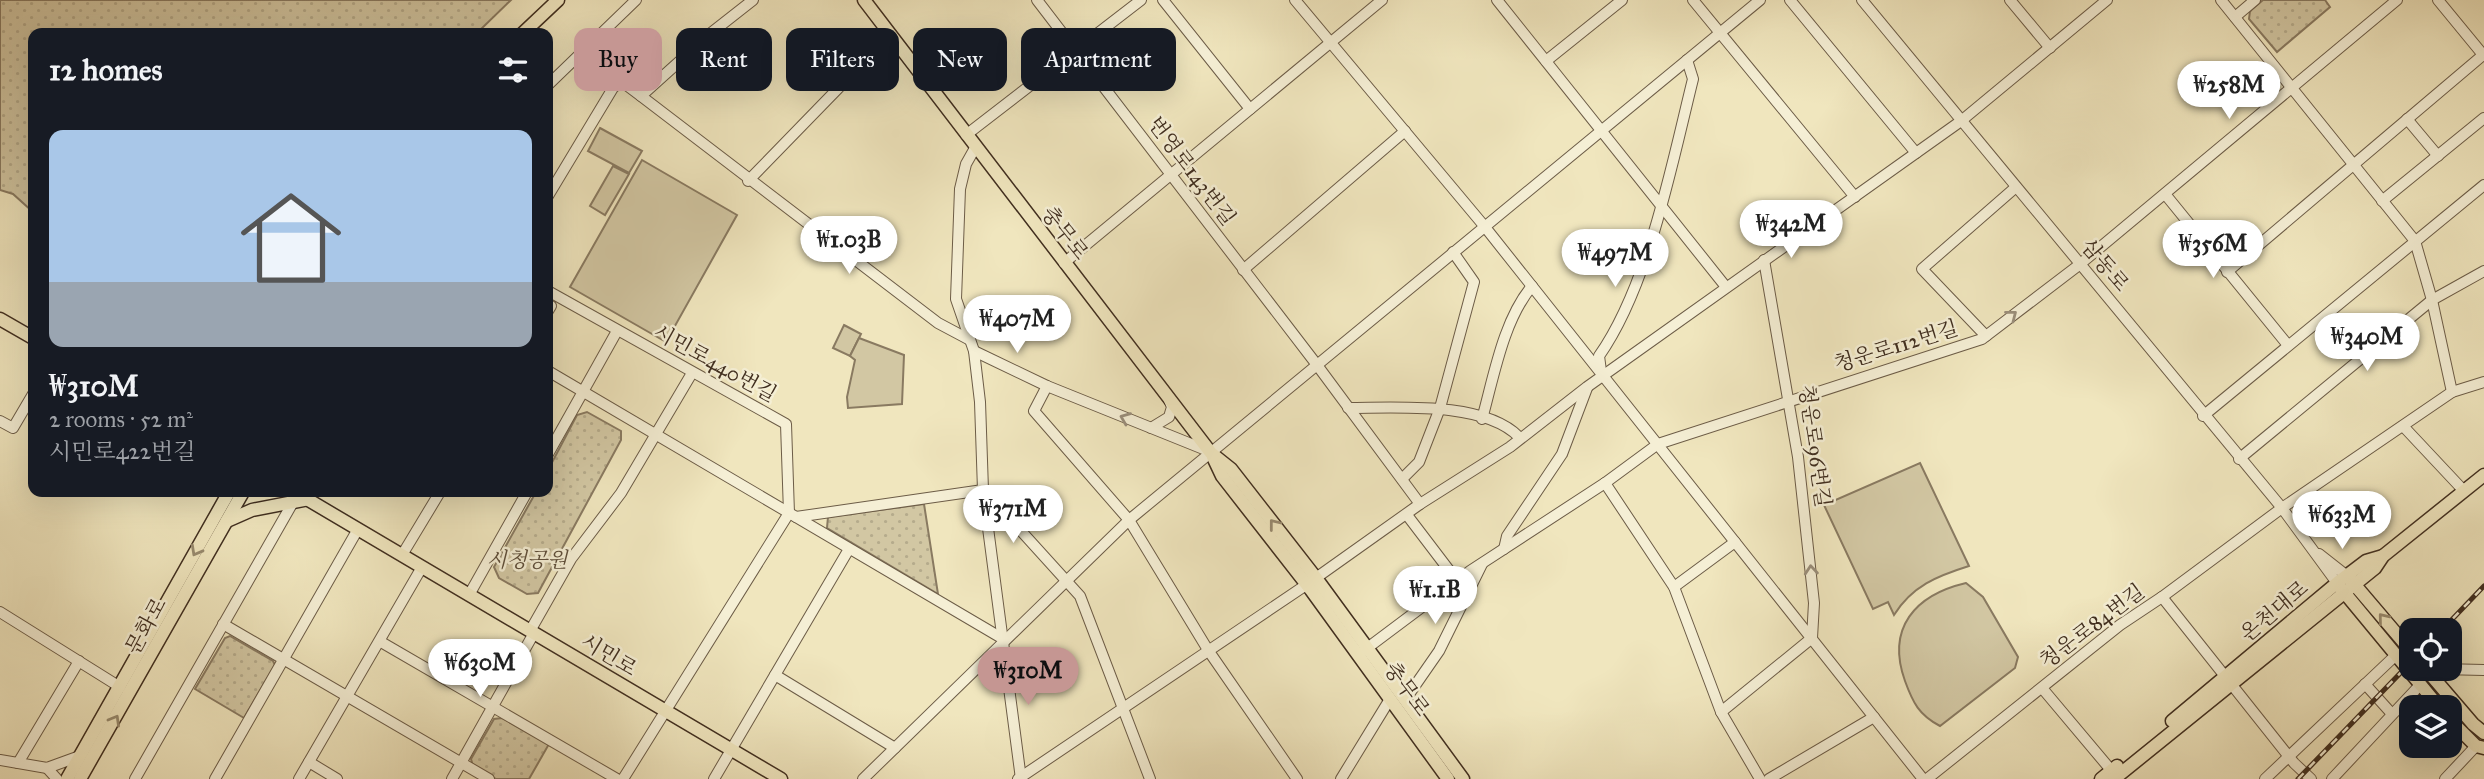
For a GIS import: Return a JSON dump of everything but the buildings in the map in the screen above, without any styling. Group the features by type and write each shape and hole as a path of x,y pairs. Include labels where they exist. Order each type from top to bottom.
{"main road":[{"path":"528,28 558,0"},
{"name":"충무로","path":"871,2 886,28"},
{"name":"충무로","path":"899,47 1211,453 1222,476 1311,582 1448,779"},
{"path":"0,319 28,335"},
{"name":"온천대로","path":"2112,777 2345,583 2367,561 2383,556 2484,475"},
{"name":"문화로","path":"80,779 240,497"},
{"name":"시민로","path":"309,497 358,529 781,779"},
{"name":"문화로","path":"67,779 120,687 221,498"},
{"path":"227,522 252,510 293,498"},
{"path":"2345,583 2399,639"},
{"path":"2345,583 2396,655 2429,695"},
{"name":"충무로","path":"1362,652 1405,700 1463,779"},
{"path":"2435,681 2484,733"},
{"path":"2462,731 2480,747"}],"street":[{"path":"607,28 636,0"},
{"path":"642,96 711,33 753,0"},
{"name":"번영로143번길","path":"1037,0 1059,28"},
{"path":"1105,28 1141,0"},
{"path":"1163,0 1250,109"},
{"path":"1295,0 1485,227 1925,779"},
{"path":"1064,263 1382,0"},
{"path":"1497,0 1726,287"},
{"path":"1546,61 1622,0"},
{"path":"1693,0 1855,197"},
{"path":"863,779 1129,520 1760,0"},
{"path":"1790,0 1916,153"},
{"name":"삼동로","path":"1862,0 2203,416 2345,583"},
{"path":"2010,0 2050,48"},
{"path":"975,148 966,164 960,189 956,299 974,351 984,489 1020,778 1311,582 1419,504 1510,447 1603,375 1961,121 2107,0"},
{"path":"2221,0 2415,242 2432,300 2452,391"},
{"path":"2235,17 2255,0"},
{"name":"청운로112번길","path":"1362,652 1483,563 1605,484 1658,444 1986,336 2079,265 2397,0"},
{"path":"2227,272 2483,56 2438,0"},
{"path":"553,80 574,60"},
{"path":"1603,375 1599,356 1609,342 1642,267 1661,206 1693,79 1687,60"},
{"path":"553,187 612,91"},
{"path":"635,91 748,181 938,323 970,340"},
{"path":"748,181 836,91"},
{"path":"966,135 1023,91"},
{"name":"번영로143번길","path":"1107,91 1317,365 1419,504"},
{"path":"2382,201 2484,118"},
{"path":"2407,119 2438,156"},
{"path":"1243,270 1405,131"},
{"path":"2203,416 2287,344 2484,185"},
{"name":"청운로112번길","path":"1986,336 1922,268 2016,187"},
{"path":"2165,194 2287,344"},
{"path":"1402,479 1419,462 1440,408 1474,282 1453,252"},
{"name":"청운로96번길","path":"1764,260 1790,399 1809,545 1814,603 1812,638"},
{"path":"2239,459 2432,300 2484,271"},
{"path":"1482,419 1502,349 1524,296 1532,286"},
{"name":"시민로440번길","path":"553,294 786,424 792,515"},
{"path":"553,445 617,331"},
{"path":"974,351 1047,386 1211,453"},
{"path":"452,779 571,559 621,493 692,373"},
{"path":"553,374 1004,640"},
{"name":"청운로84번길","path":"1925,779 2120,625 2282,508 2452,391 2484,382"},
{"path":"1047,386 1034,411 1129,520 1208,650 1297,779"},
{"path":"1504,549 1507,536 1562,454 1587,387"},
{"path":"1151,428 1169,417 1172,407 1168,397"},
{"path":"0,421 13,428 28,402"},
{"path":"1348,408 1440,408 1511,428 1519,438"},
{"path":"2403,426 2464,491"},
{"path":"1605,484 1674,587 1721,712 1760,779"},
{"path":"623,779 792,515 984,489"},
{"path":"984,489 1080,596 1150,779"},
{"path":"402,555 437,497"},
{"path":"469,595 524,497"},
{"path":"135,779 293,498"},
{"path":"1407,515 1458,582"},
{"path":"215,779 358,529"},
{"path":"1674,587 1735,542"},
{"path":"714,779 849,549"},
{"name":"충무로","path":"1405,700 1439,651 1483,563"},
{"path":"299,779 422,567"},
{"path":"2162,597 2311,779"},
{"path":"0,612 120,687"},
{"path":"223,624 489,779"},
{"path":"1721,712 1812,638"},
{"path":"380,642 617,779"},
{"path":"2265,779 2396,655"},
{"path":"18,763 79,662"},
{"path":"2462,669 2484,670"},
{"path":"775,675 894,748"},
{"path":"2365,684 2392,714"},
{"path":"2332,779 2420,685"},
{"name":"온천대로","path":"2042,688 2112,777"},
{"path":"1341,779 1390,699"},
{"path":"1769,779 1874,717"},
{"path":"2445,779 2480,747"},
{"path":"0,760 47,768 80,756"},
{"path":"309,762 337,779"},
{"path":"47,768 57,779"}],"green space":[{"path":"0,0 511,0 482,28 28,28 28,208 13,194 0,190"},
{"path":"2263,0 2325,0 2330,7 2277,52 2249,19 2250,11"},
{"path":"600,128 642,151 629,173 588,151"},
{"path":"642,160 737,215 666,342 570,287"},
{"path":"613,166 629,174 605,215 590,206"},
{"path":"844,325 861,334 850,356 833,348"},
{"path":"859,338 904,355 902,404 848,408 847,397 855,360 850,356"},
{"name":"시청공원","path":"587,412 621,431 621,440 538,593 527,594 499,578 494,567 533,497 553,497 553,461 577,415"},
{"path":"1920,463 1969,566 1926,583 1901,605 1894,615 1888,602 1873,609 1824,505"},
{"path":"924,504 938,594 827,528 828,517"},
{"path":"1966,583 1983,597 2018,657 2015,668 1940,726 1922,713 1911,696 1900,662 1899,645 1909,617 1919,605 1948,588"},
{"path":"230,636 273,661 275,665 244,718 195,689 225,638"},
{"path":"502,718 549,744 529,779 496,779 473,766 471,759 494,719"}],"railway":[{"path":"2453,618 2484,586"},
{"path":"2298,779 2399,674"}]}
